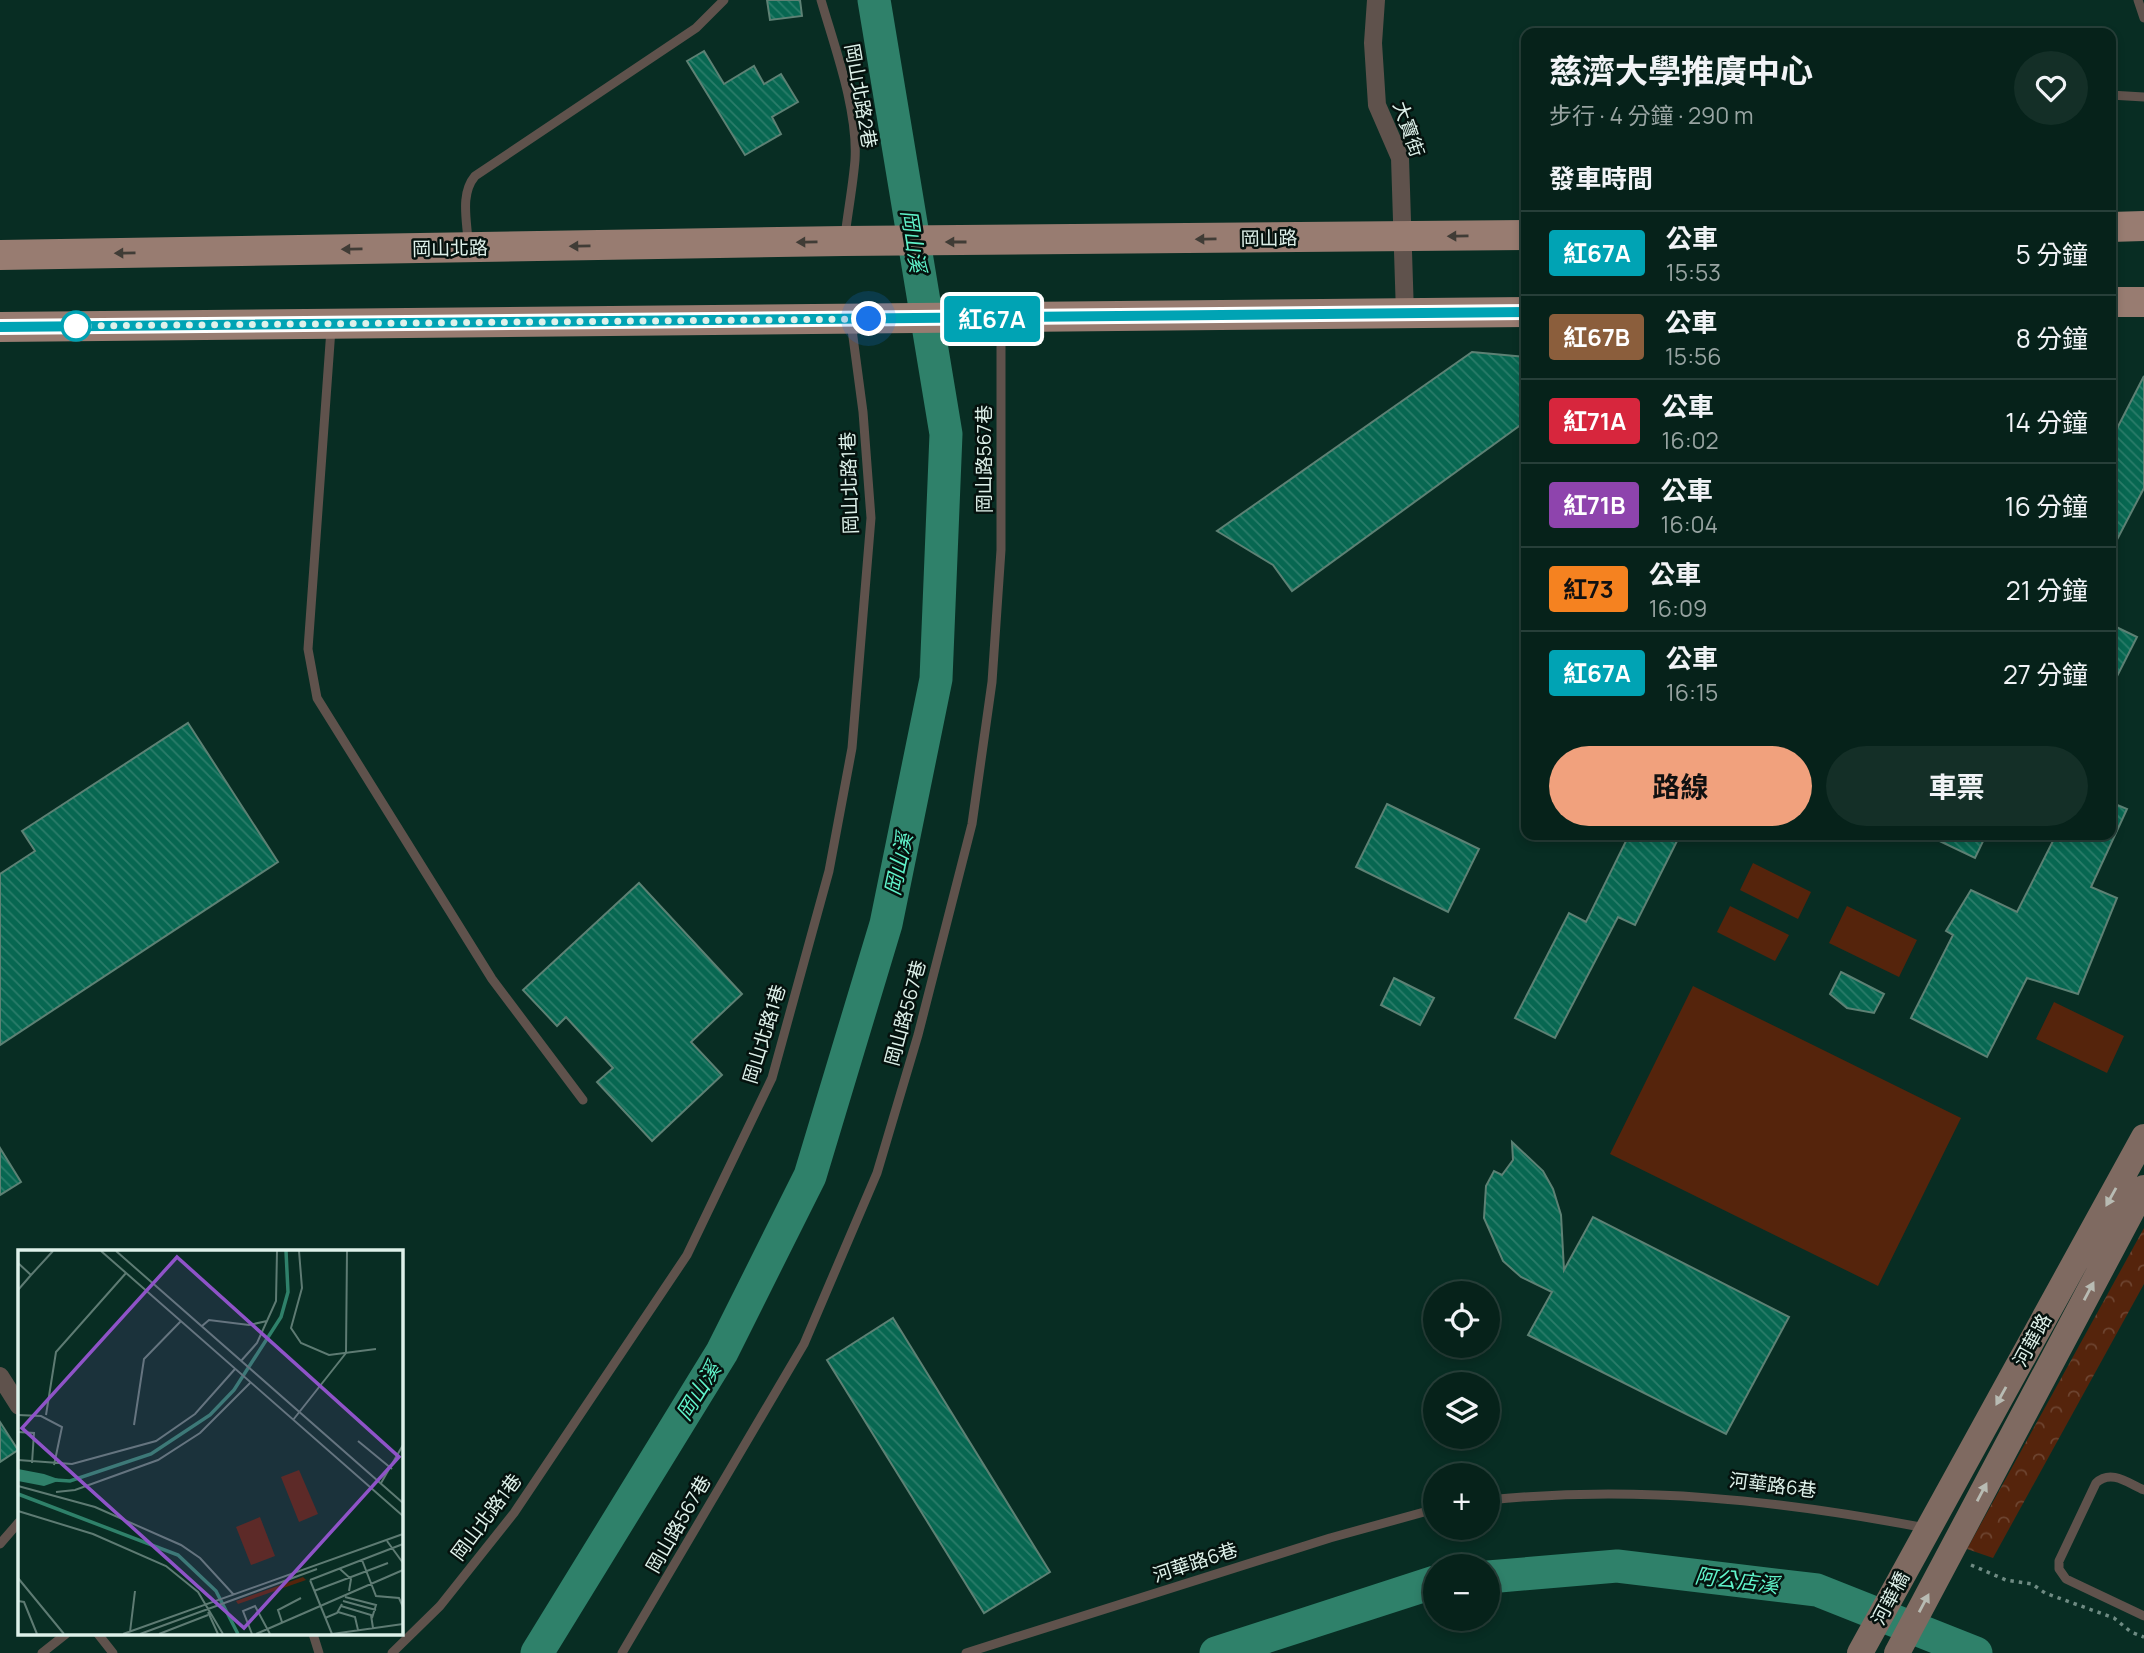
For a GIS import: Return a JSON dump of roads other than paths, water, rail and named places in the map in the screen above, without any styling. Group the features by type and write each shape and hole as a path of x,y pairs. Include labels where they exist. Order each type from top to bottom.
{"main road":[{"path":"2116,227 2144,226"},
{"name":"岡山路","path":"900,242 1521,235"},
{"name":"岡山北路","path":"0,255 900,242"},
{"path":"2116,302 2144,302"},
{"path":"0,327 1521,312"}],"street":[{"name":"大寶街","path":"1376,0 1373,43 1377,104 1400,158 1405,237 1405,314"},
{"name":"河華路","path":"1924,1535 2144,1137"},
{"name":"河華路","path":"1961,1559 2144,1188"},
{"path":"0,1376 18,1404"},
{"name":"河華橋","path":"1860,1653 1924,1535"},
{"name":"河華橋","path":"1897,1653 1961,1559"}],"lane":[{"path":"468,247 466,195 468,185 475,176 696,28 715,12 724,0"},
{"name":"岡山北路2巷","path":"821,0 841,69 853,132 855,159 844,241"},
{"path":"2138,0 2144,18"},
{"path":"2116,95 2144,97"},
{"name":"岡山北路1巷","path":"392,1653 440,1606 514,1513 687,1255 772,1078 829,871 852,748 871,518 863,412 860,318"},
{"name":"岡山路567巷","path":"622,1653 804,1344 877,1173 918,1035 972,824 992,682 1001,550 995,319"},
{"path":"332,323 308,649 317,698 492,979 583,1100"},
{"path":"2144,1490 2112,1476 2102,1477 2096,1483 2059,1561 2059,1569 2066,1579 2144,1616"},
{"name":"河華路6巷","path":"1500,1499 1568,1492 1720,1496 1795,1505 1924,1535"},
{"name":"河華路6巷","path":"966,1653 1331,1538 1423,1513"},
{"path":"0,1544 18,1523"},
{"path":"42,1653 63,1636"},
{"path":"100,1636 113,1653"},
{"path":"314,1636 318,1653"}],"waterway":[{"name":"岡山溪","path":"537,1653 722,1352 810,1176 886,924 936,679 946,434 874,0"},
{"name":"阿公店溪","path":"1500,1576 1617,1566 1817,1590 1976,1653"},
{"name":"阿公店溪","path":"1216,1653 1423,1586"}]}
